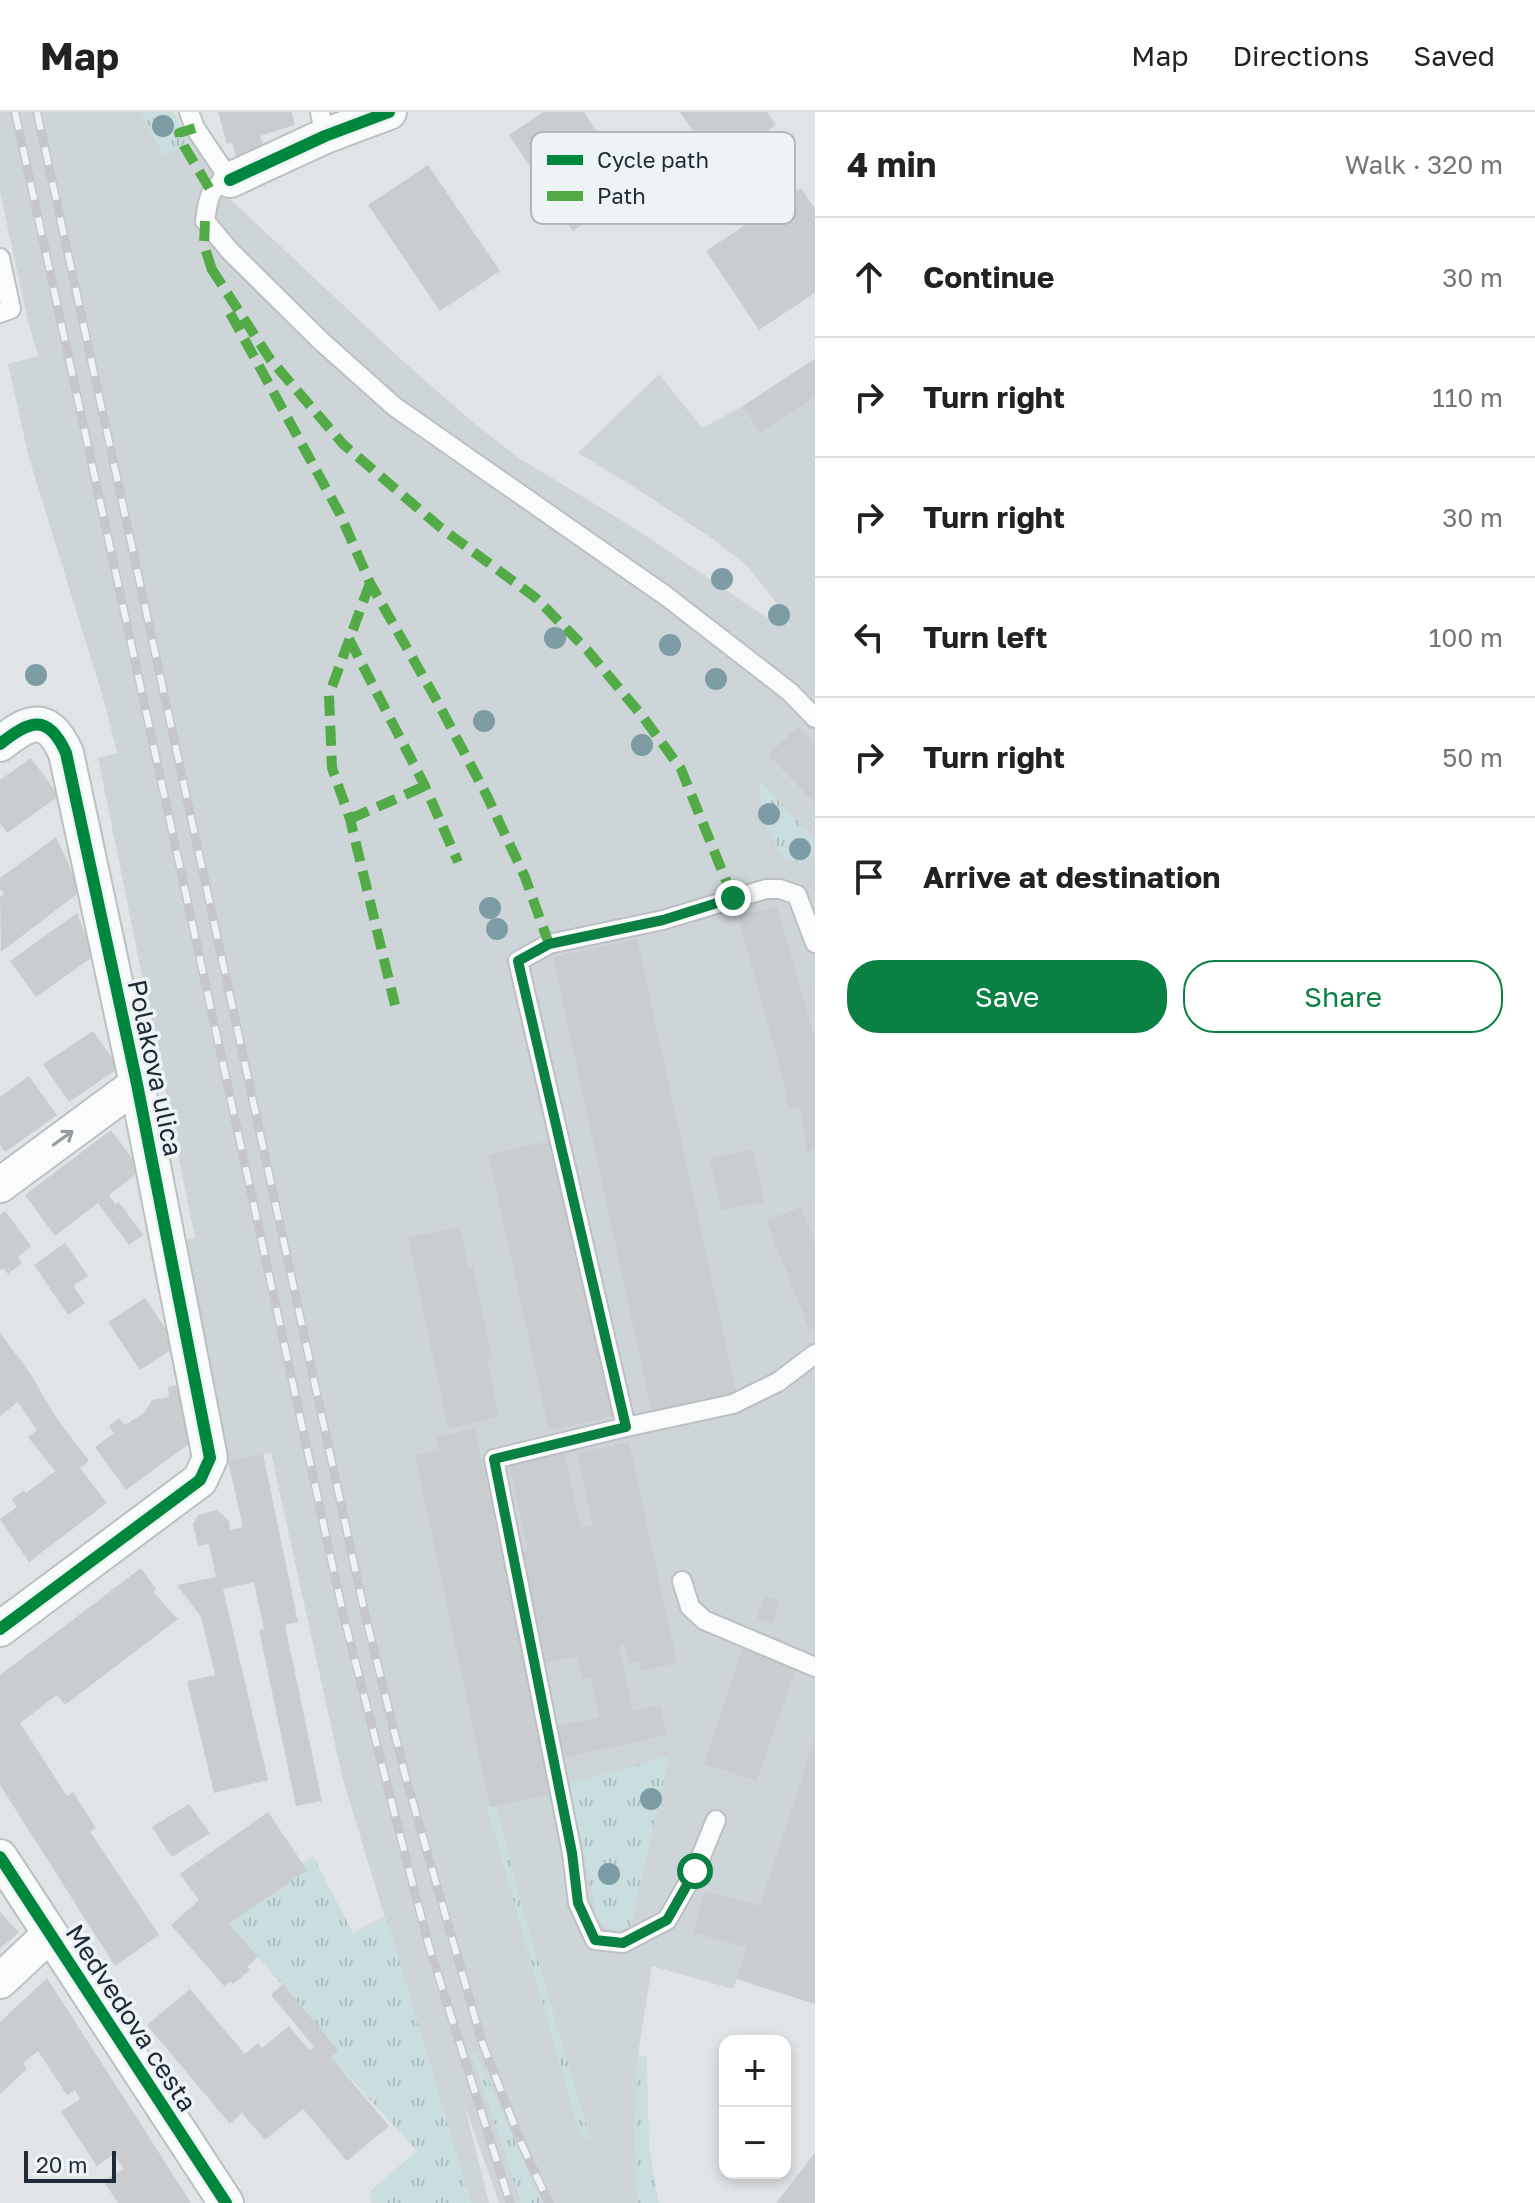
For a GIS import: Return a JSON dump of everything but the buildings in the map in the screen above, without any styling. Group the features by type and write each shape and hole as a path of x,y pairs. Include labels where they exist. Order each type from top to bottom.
{"street":[{"path":"230,180 323,124 389,112"},
{"name":"Polakova ulica","path":"0,1629 200,1480 210,1458 137,1084 66,753 55,732 42,724 29,724 8,737"},
{"path":"0,1185 137,1084"},
{"name":"Medvedova cesta","path":"0,1857 226,2203"},
{"path":"0,1981 50,1934"}],"lane":[{"path":"189,112 195,128 230,180 219,183 211,191 205,221 230,251 321,341 395,407 666,596 790,692 815,718"},
{"path":"0,258 11,309 0,313"},
{"path":"626,1427 518,961 549,944 663,920 766,889 780,889 797,895 815,943"},
{"path":"716,1820 695,1871 667,1920 623,1943 595,1940 578,1903 572,1853 494,1459 733,1404 778,1382 815,1354"},
{"path":"682,1581 690,1607 704,1620 815,1667"}],"shaded area":[{"path":"0,112 141,112 163,154 193,142 228,197 405,363 475,424 519,458 634,528 772,621 783,611 747,566 714,540 578,453 659,374 702,428 743,406 815,359 815,2004 737,1979 733,1989 652,1966 638,2054 635,2131 638,2203 499,2203 464,2103 489,2203 471,2203 342,1776 271,1453 228,1461 179,1241 195,1238 98,758 117,753 105,704 29,458 8,364 38,356 0,192"}],"green space":[{"path":"141,112 173,112 193,142 163,155"},
{"path":"762,783 815,839 811,856 795,861 785,858 777,849 766,823 758,786"},
{"path":"669,1756 631,1927 610,1929 597,1919 569,1784"},
{"path":"496,1806 590,2138 581,2139 487,1807"},
{"path":"313,1856 353,1933 386,1915 471,2203 371,2203 370,2191 417,2151 331,2057 339,2050 229,1924 306,1870 302,1864"},
{"path":"476,2053 542,2203 521,2203 472,2054"},
{"path":"638,2054 647,2057 649,2147 659,2203 638,2203 635,2131"}],"railway":[{"path":"15,112 344,1618 428,1943 510,2203"},
{"path":"37,112 365,1614 405,1775 482,2042 522,2145 549,2203"}],"marked path":[{"path":"195,128 179,133 211,191"},
{"path":"205,221 204,245 214,276"},
{"path":"211,268 270,359 343,444 441,528 536,598 588,651 643,717 681,769 733,898"},
{"path":"230,313 340,514 370,583 486,794 525,877 549,944"},
{"path":"370,583 329,695 332,768 350,819 395,1005"},
{"path":"349,639 425,786 458,862"},
{"path":"350,819 425,786"}],"cycle path":[{"path":"230,180 325,136 389,112"},
{"path":"0,744 20,730 38,724 52,731 66,753 137,1084 210,1458 200,1480 0,1629"},
{"path":"0,1857 226,2203"}],"route":[{"path":"695,1871 667,1920 623,1943 595,1940 578,1903 572,1853 494,1459 626,1427 518,961 549,944 663,920 733,898"}]}
